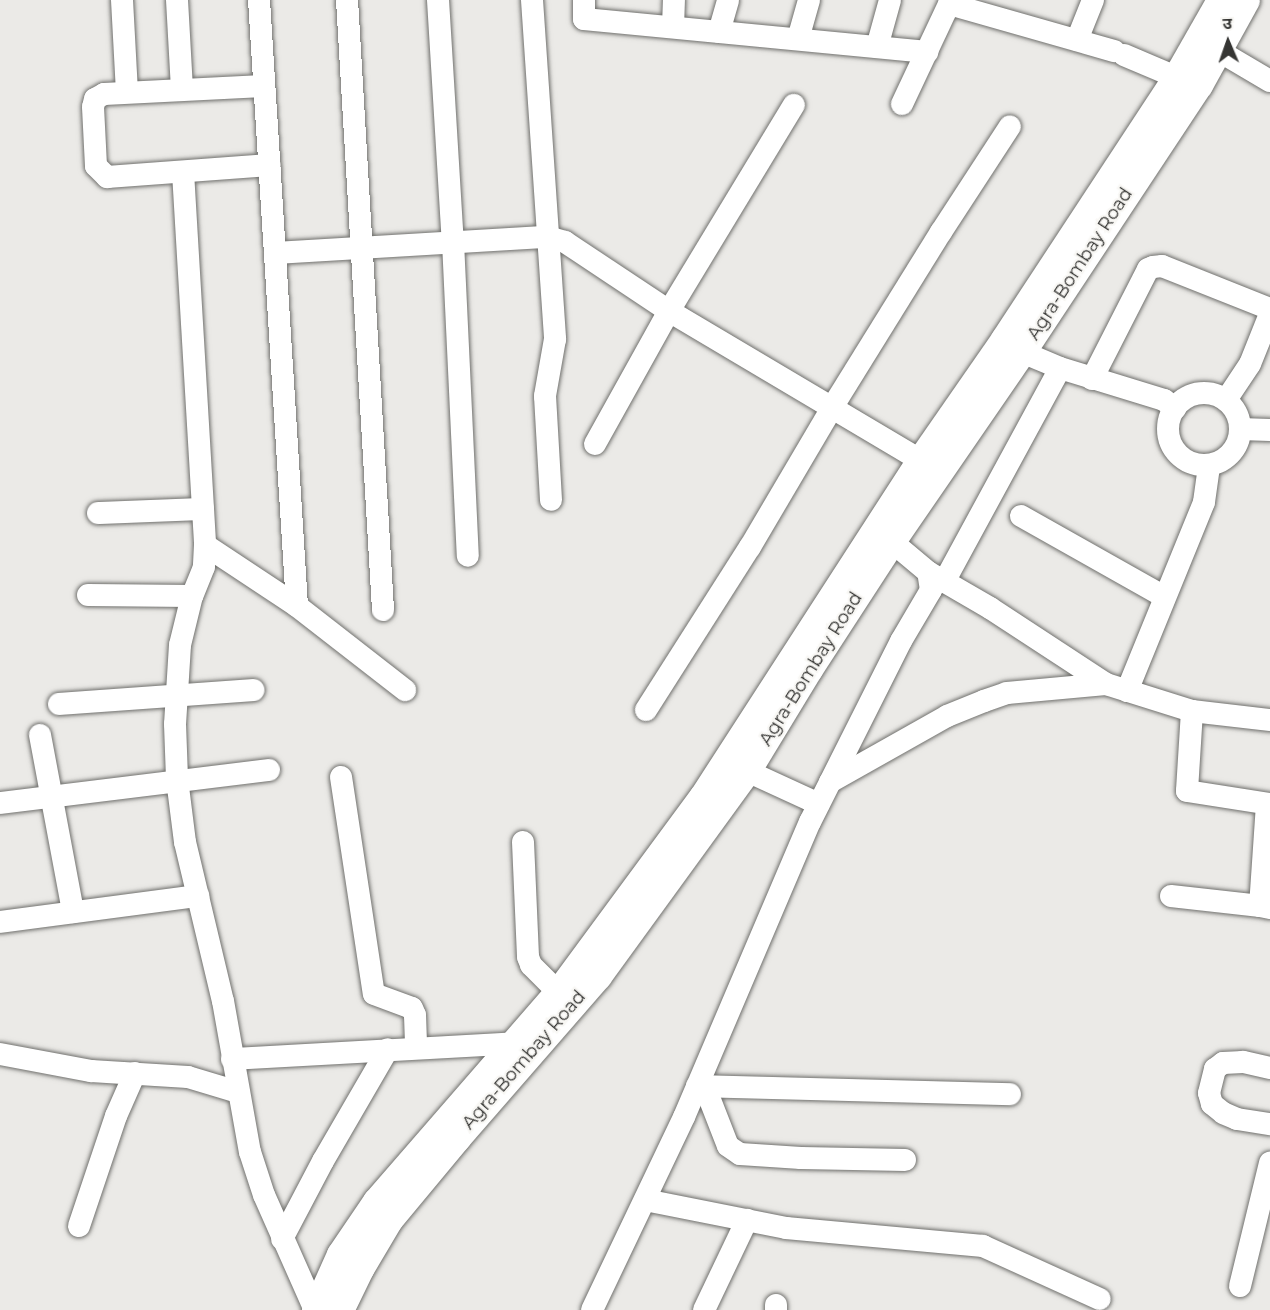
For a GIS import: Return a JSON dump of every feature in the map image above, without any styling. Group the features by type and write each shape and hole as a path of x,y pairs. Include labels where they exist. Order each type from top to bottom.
{"main road":[{"name":"Agra-Bombay Road","path":"340,1310 360,1269 390,1220 747,771 809,669 885,535 920,460 1013,345 1176,77 1220,0"},
{"name":"Agra-Bombay Road","path":"626,921 726,762 1219,51 1246,0"},
{"name":"Agra-Bombay Road","path":"315,1310 340,1254 375,1201 558,992 589,969"}],"street":[{"path":"122,0 127,92"},
{"path":"177,0 182,89"},
{"path":"259,0 297,606"},
{"path":"347,0 383,610"},
{"path":"438,0 453,242 468,556"},
{"path":"532,0 555,339 545,396 551,500"},
{"path":"584,0 584,19 927,52"},
{"path":"673,27 674,0"},
{"path":"719,32 728,0"},
{"path":"798,39 808,0"},
{"path":"876,47 890,0"},
{"path":"1077,40 1093,0"},
{"path":"902,104 950,2 1111,50 1176,77"},
{"path":"1219,51 1270,81"},
{"path":"264,86 104,94 95,99 96,166 107,177 270,165"},
{"path":"595,444 669,311 794,105"},
{"path":"646,710 840,410 1010,126"},
{"path":"183,172 205,545 204,567 192,596 180,645 175,724 177,779 185,842 223,1001 250,1152 282,1239 315,1310"},
{"path":"275,253 548,237 576,247 669,311 840,410 876,435 920,460"},
{"path":"1092,379 1148,269 1153,267 1162,266 1270,309"},
{"path":"1226,400 1250,364 1270,314"},
{"path":"1013,345 1060,368 1092,379 1097,386 1162,409 1175,408"},
{"path":"592,1310 701,1086 819,804 901,641 932,590 936,577 1060,368"},
{"path":"1199,393 1214,394 1226,400 1236,411 1240,429 1232,452 1222,460 1209,465 1195,464 1180,456 1173,448 1168,432 1169,420 1175,408 1186,398 1199,393"},
{"path":"1240,429 1270,430"},
{"path":"1117,687 1165,597 1204,501 1209,465"},
{"path":"98,513 203,509"},
{"path":"1021,516 1165,597"},
{"path":"885,535 936,577 1117,687 1192,711 1270,720"},
{"path":"205,545 297,606 405,690"},
{"path":"88,595 192,596"},
{"path":"830,782 947,717 1007,693 1117,687"},
{"path":"59,704 253,690"},
{"path":"1171,896 1265,907 1268,804 1187,792 1192,711"},
{"path":"40,735 73,912"},
{"path":"0,803 177,779 269,770"},
{"path":"747,771 819,804"},
{"path":"341,777 374,994 412,1008 415,1016 416,1048"},
{"path":"523,842 528,957 531,965 558,992"},
{"path":"1,917 73,912 198,896"},
{"path":"232,1059 514,1043"},
{"path":"282,1239 323,1161 388,1049"},
{"path":"0,1054 91,1071 188,1077 238,1092"},
{"path":"1270,1068 1243,1062 1223,1063 1215,1069 1209,1093 1212,1104 1223,1113 1237,1119 1270,1124"},
{"path":"79,1226 116,1116 135,1074"},
{"path":"701,1086 1010,1094"},
{"path":"701,1086 728,1146 740,1154 905,1160"},
{"path":"1240,1286 1270,1163"},
{"path":"649,1192 747,1220 786,1228 983,1246 1100,1299"},
{"path":"704,1310 747,1220"}]}
